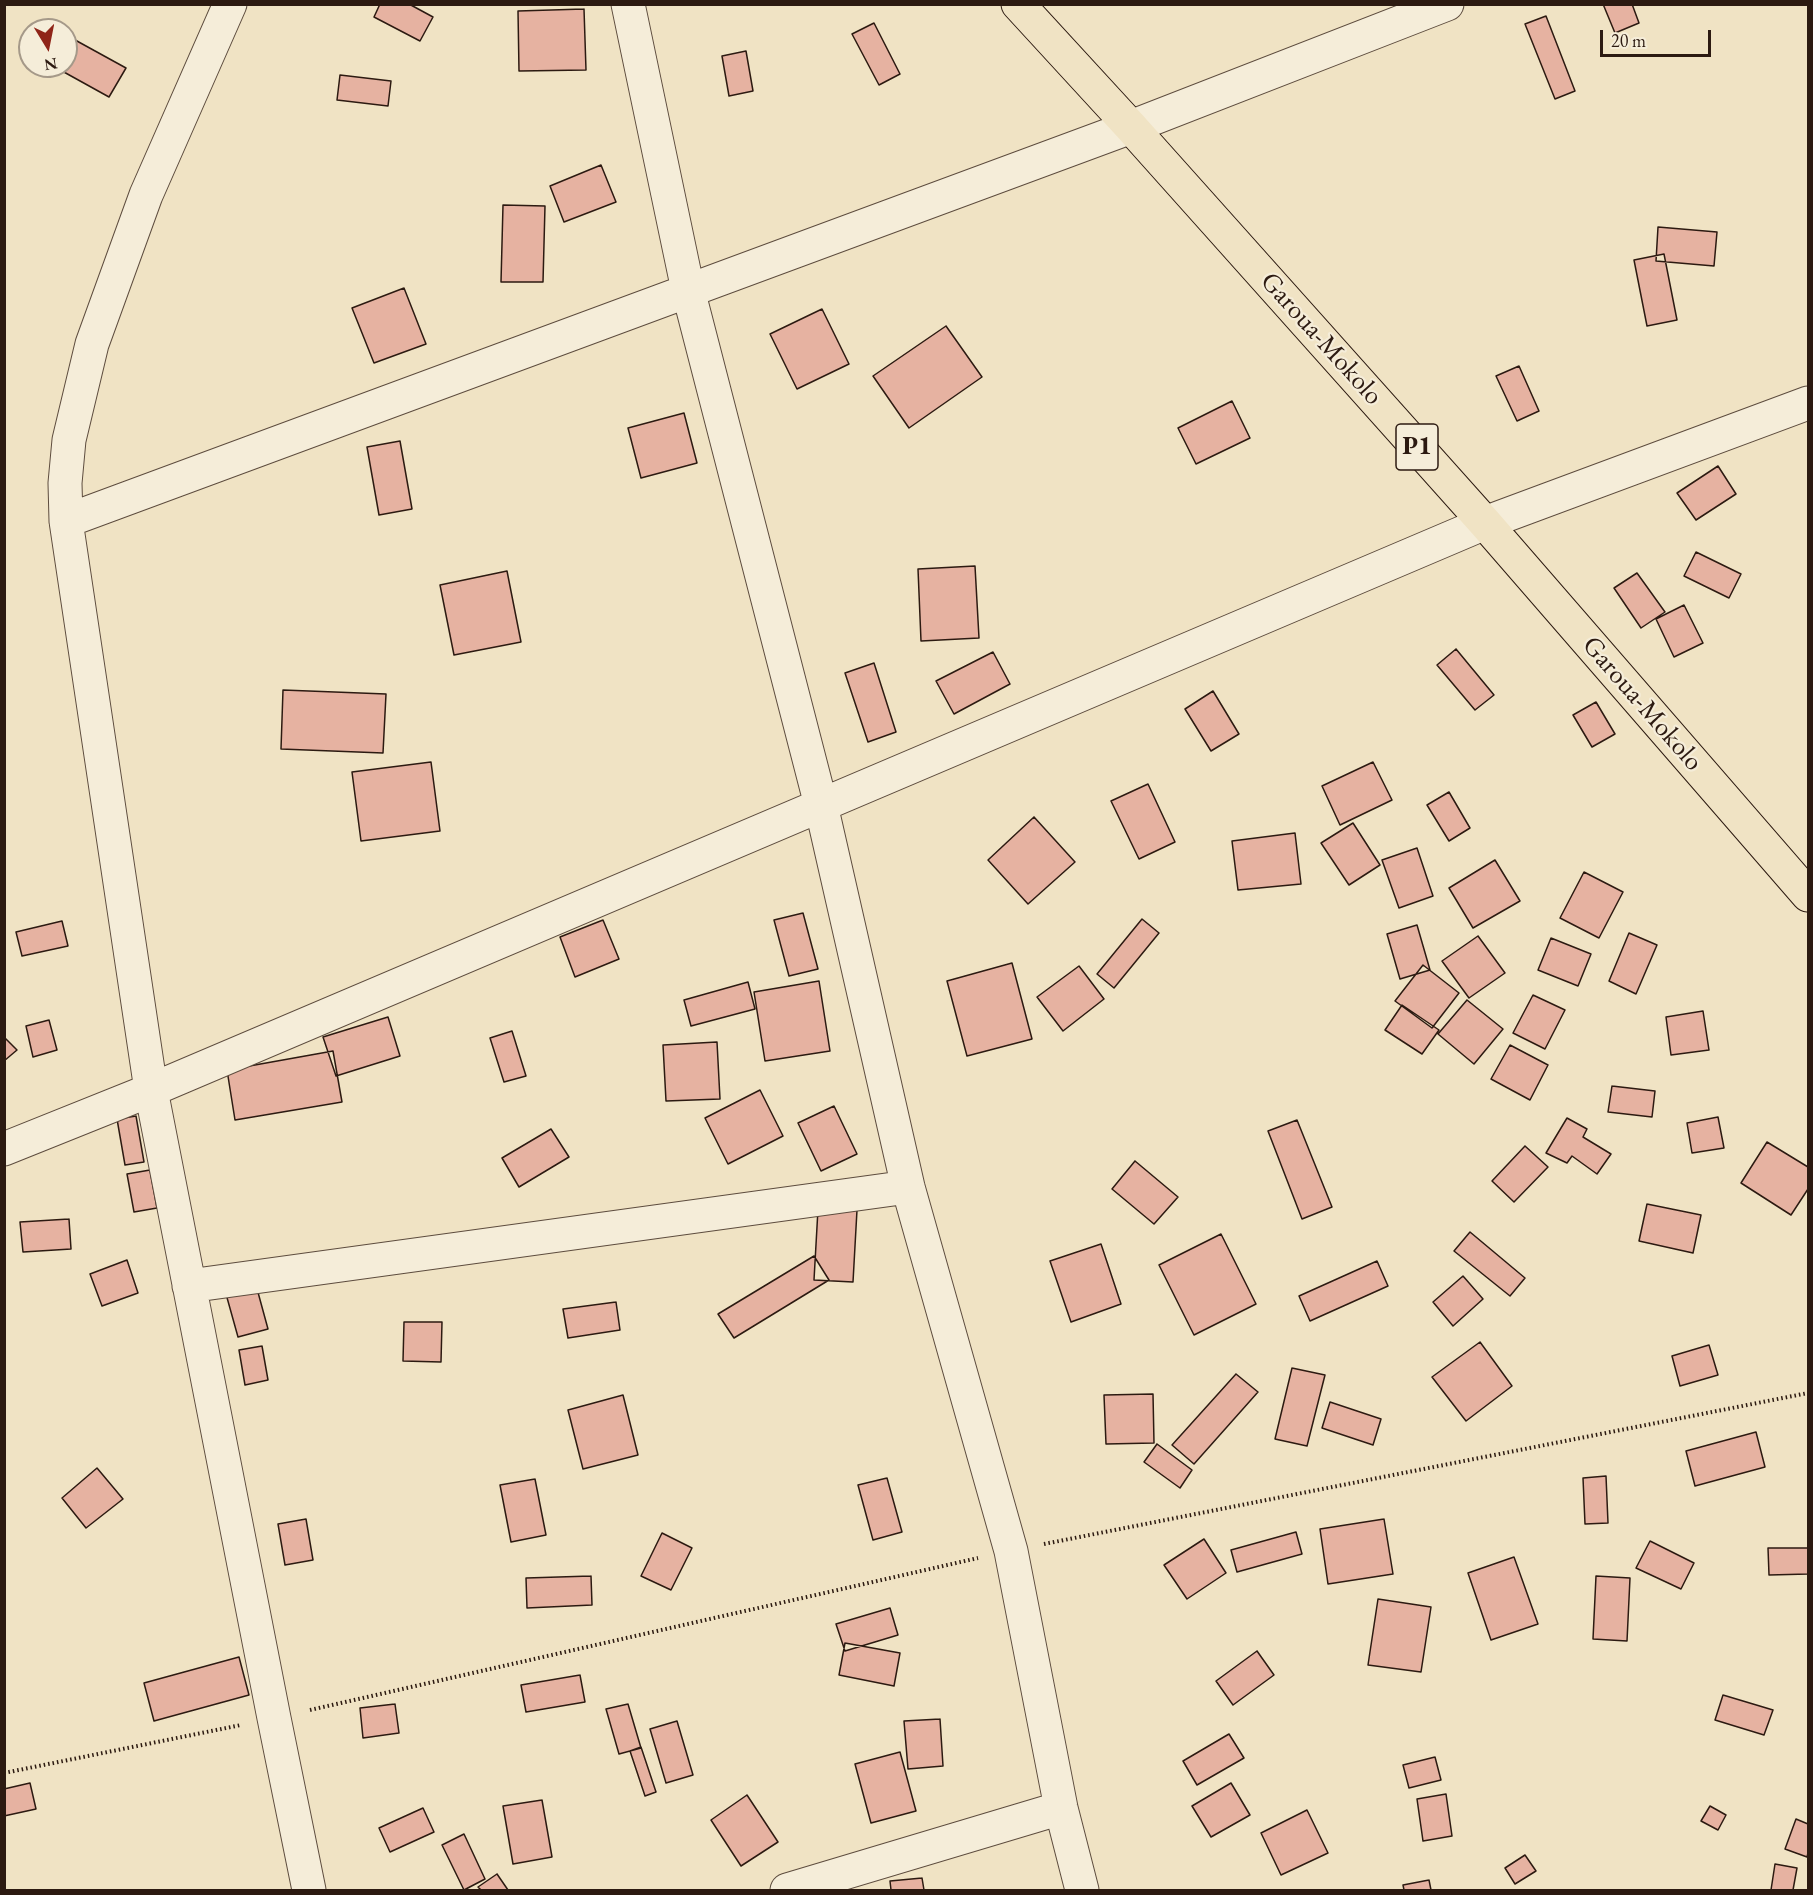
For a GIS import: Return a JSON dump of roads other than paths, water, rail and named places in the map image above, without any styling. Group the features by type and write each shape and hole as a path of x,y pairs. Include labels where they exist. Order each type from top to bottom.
{"main road":[{"name":"Garoua-Mokolo","path":"1018,4 1131,127 1485,524 1809,895"}],"street":[{"path":"230,4 146,195 92,344 69,440 65,483 66,521 151,1090 309,1890"},
{"path":"628,4 688,290 821,805 908,1187 1011,1551 1060,1808 1082,1890"},
{"path":"66,521 1131,127 1447,4"},
{"path":"4,1149 151,1090 1485,524 1809,403"},
{"path":"189,1286 908,1187"},
{"path":"787,1890 1060,1808"}]}
